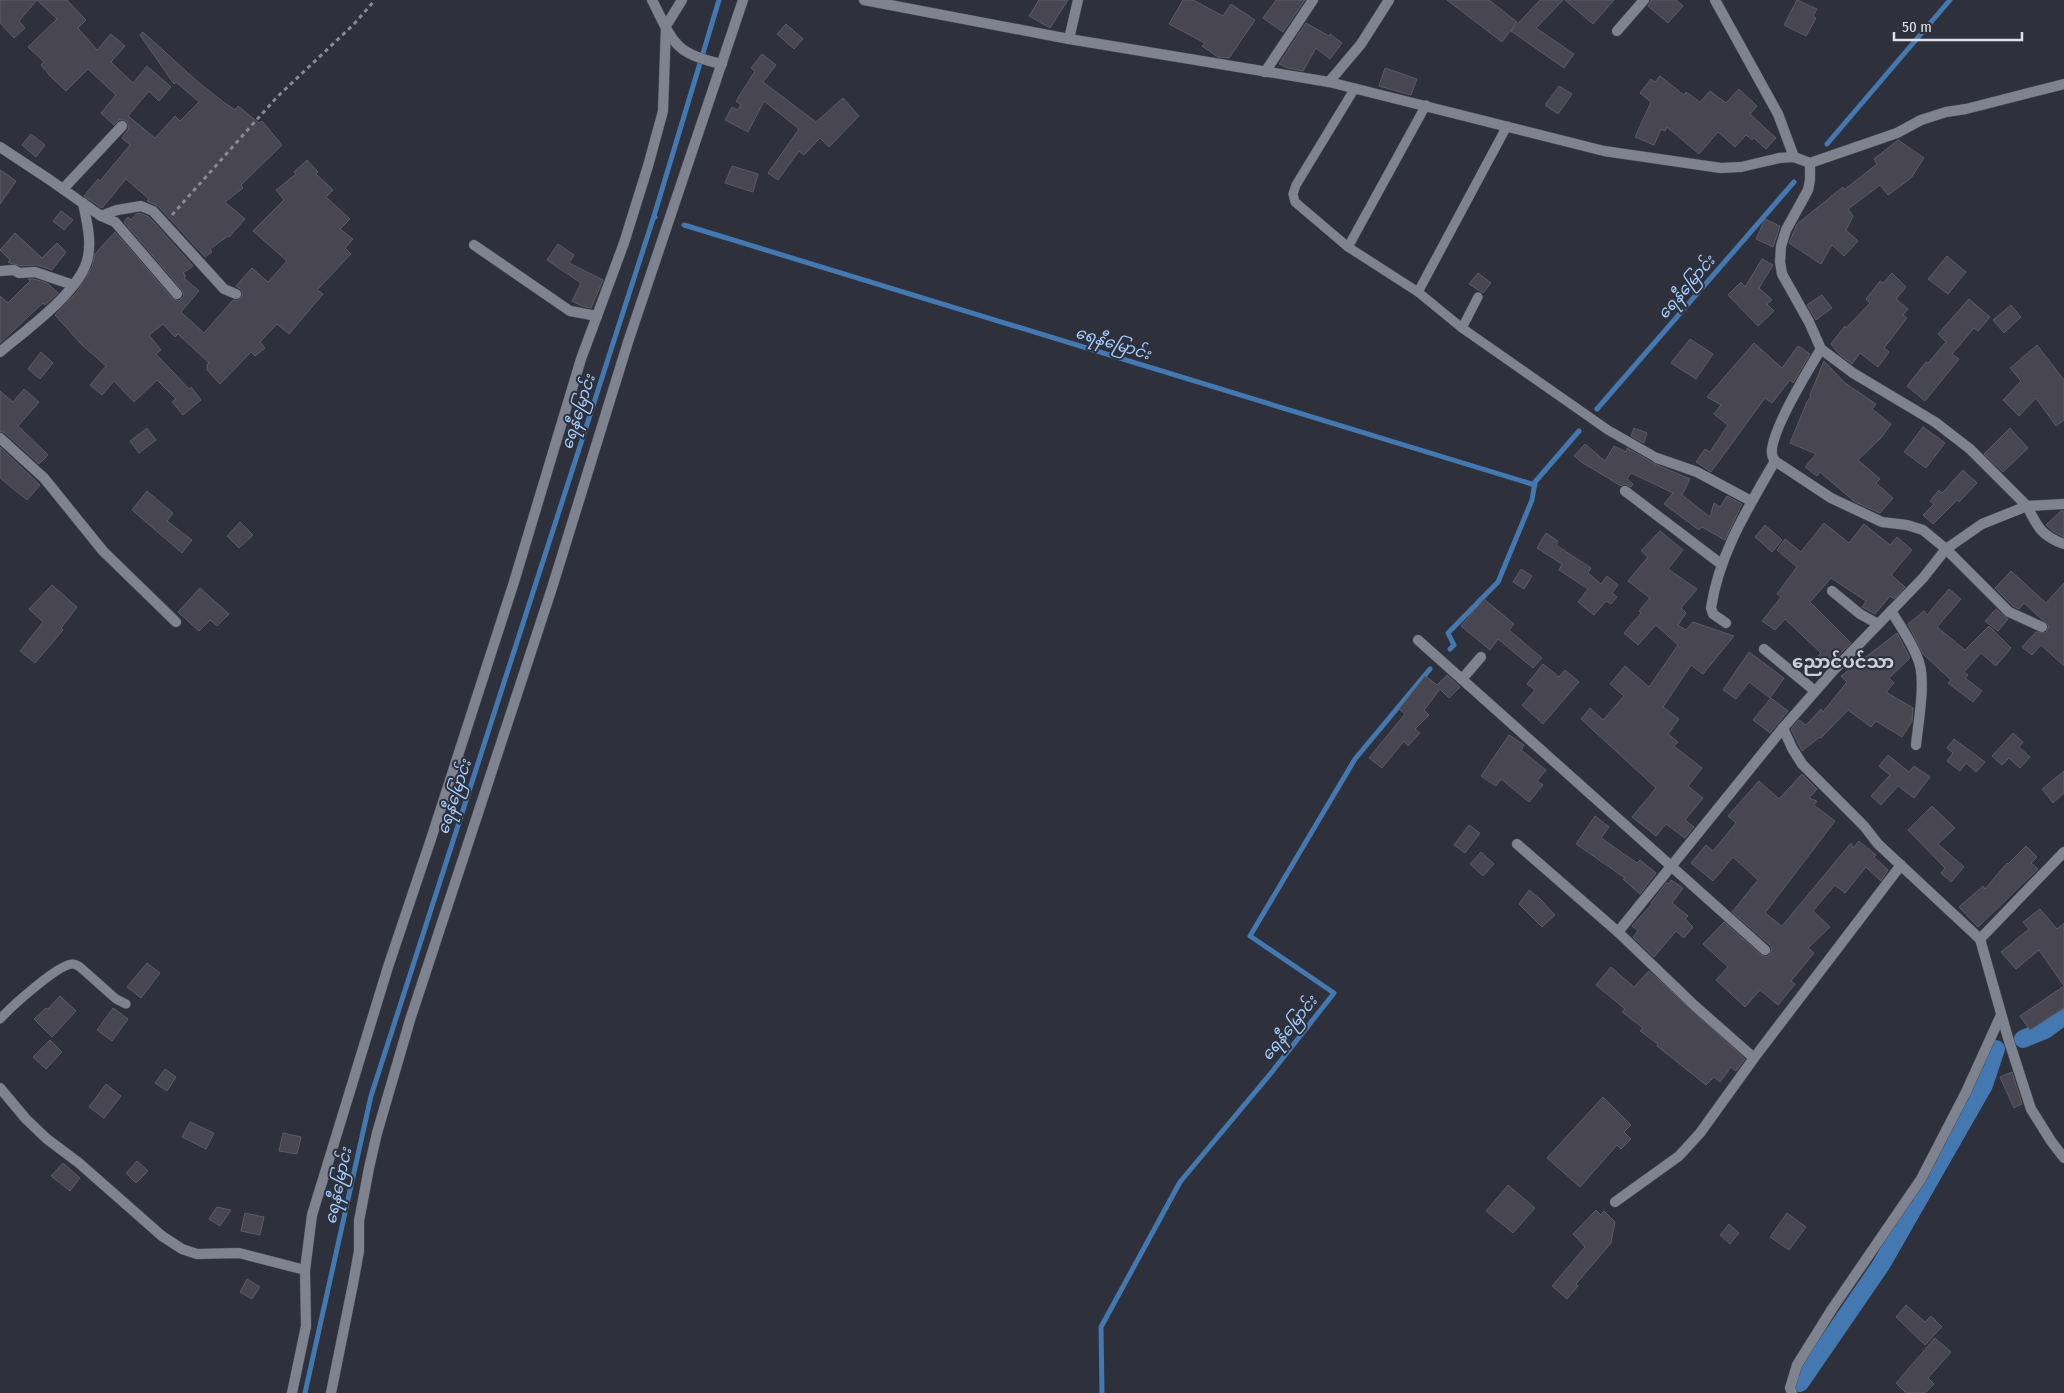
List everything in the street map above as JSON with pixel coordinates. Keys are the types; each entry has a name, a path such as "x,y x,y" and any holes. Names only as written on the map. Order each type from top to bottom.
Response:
{"street":[{"path":"652,0 674,42 684,52 722,64"},
{"path":"292,1393 306,1326 305,1270 312,1215 385,976 514,582 581,359 624,243 664,111 666,26 682,0"},
{"path":"331,1393 359,1251 359,1221 377,1133 393,1075 552,588 628,342 743,0"},
{"path":"864,0 1070,39 1329,82 1604,151 1721,168 1741,167 1779,158 1794,157 1810,163 1897,133 1921,120 1946,112 1966,109 2064,84"},
{"path":"1070,39 1078,0"},
{"path":"1265,72 1313,0"},
{"path":"1329,82 1361,44 1389,0"},
{"path":"1617,31 1644,0"},
{"path":"1715,0 1778,114 1794,157"},
{"path":"63,189 122,126"},
{"path":"0,147 101,216 115,222 177,294"},
{"path":"1810,163 1808,190 1786,230 1781,246 1780,262 1782,274 1821,349 1853,373 1935,422 1970,449 2027,506 2040,530 2052,540 2064,544"},
{"path":"0,352 66,295 86,264 89,235 83,203"},
{"path":"101,216 117,210 141,206 153,210 224,289 236,294"},
{"path":"474,245 570,311 597,316"},
{"path":"0,271 35,272 73,285"},
{"path":"1821,349 1800,383 1784,415 1773,446 1772,454 1775,462 1831,498 1882,522 1907,525 1923,530 1946,549 2008,612 2042,628"},
{"path":"0,438 44,478 103,551 176,622"},
{"path":"1657,458 1697,472 1751,501"},
{"path":"1726,623 1713,614 1711,608 1721,564 1751,501 1775,462"},
{"path":"1625,491 1721,564"},
{"path":"1618,932 1783,728 1815,691 1922,578 1946,549 1982,524 2027,506 2064,504"},
{"path":"1832,591 1860,614 1878,624"},
{"path":"1891,611 1913,648 1920,665 1921,696 1916,745"},
{"path":"1418,640 1765,950"},
{"path":"1764,649 1815,691"},
{"path":"1462,679 1481,657"},
{"path":"1783,728 1802,764 1864,826 1878,844 1980,939 2001,1015 2032,1109 2051,1141 2064,1158"},
{"path":"1517,844 1618,932 1695,1006 1754,1058"},
{"path":"1980,939 2064,852"},
{"path":"1615,1202 1679,1156 1700,1133 1754,1058 1901,865"},
{"path":"1792,1393 1790,1388 1797,1365 1832,1309 1921,1178 1966,1092 2001,1015"},
{"path":"0,1088 26,1119 48,1139 79,1163 168,1240 182,1249 197,1254 239,1253 305,1270"}],"lane":[{"path":"1355,88 1296,185 1293,194 1295,202 1348,247 1418,292 1462,328 1608,430 1657,458"},
{"path":"1348,247 1426,105"},
{"path":"1418,292 1507,126"},
{"path":"1462,328 1478,297"},
{"path":"0,1019 13,1005 56,972 73,964 80,967 116,998 126,1004"}],"path":[{"path":"165,223 277,98 354,24 374,0"}],"building":[{"path":"0,0 37,0 19,21 25,28 14,38 0,23"},
{"path":"37,0 67,0 86,20 78,28 97,50 111,34 125,46 111,62 133,83 147,66 171,87 159,101 149,91 128,116 155,138 175,116 180,121 199,102 176,82 174,84 140,35 143,32 222,101 235,110 238,106 259,123 262,121 282,145 241,185 243,188 225,202 245,219 229,237 210,249 212,252 205,257 158,206 147,201 149,199 126,179 102,208 84,196 98,179 100,181 130,145 122,138 129,128 127,121 120,119 114,125 101,113 116,95 88,69 66,91 41,65 44,62 28,47 57,19"},
{"path":"1039,0 1068,0 1050,28 1029,16"},
{"path":"1183,0 1193,0 1223,16 1231,4 1255,20 1229,58 1218,57 1202,46 1205,43 1169,24"},
{"path":"1276,0 1305,0 1283,32 1263,18"},
{"path":"1447,0 1489,0 1517,22 1502,42"},
{"path":"1540,0 1563,0 1536,28 1574,54 1564,68 1511,31"},
{"path":"1565,0 1614,0 1593,24"},
{"path":"1651,0 1676,0 1683,6 1668,23 1648,6"},
{"path":"1797,0 1817,9 1813,16 1816,18 1806,36 1784,25"},
{"path":"1306,23 1329,36 1330,34 1342,43 1330,59 1316,48 1303,71 1279,64"},
{"path":"786,24 803,39 794,49 777,34"},
{"path":"762,54 776,65 763,82 816,122 843,98 859,116 829,147 820,138 804,155 799,151 778,180 768,173 799,129 764,101 748,132 725,120 732,107 737,110 741,105 736,101 755,71 751,68"},
{"path":"1385,68 1417,79 1411,95 1379,86"},
{"path":"1660,76 1684,95 1686,92 1700,102 1710,91 1726,103 1739,89 1757,106 1750,114 1776,138 1766,149 1754,138 1752,140 1746,135 1735,147 1718,132 1699,154 1667,127 1665,131 1661,129 1654,145 1635,137 1651,102 1640,93 1651,79 1655,82"},
{"path":"1559,86 1572,94 1558,114 1545,105"},
{"path":"31,134 45,145 36,157 22,145"},
{"path":"1898,140 1924,158 1911,178 1888,195 1880,185 1848,209 1853,216 1846,230 1858,241 1844,256 1832,245 1821,264 1789,243 1797,224 1843,187 1844,190 1877,164 1874,159"},
{"path":"307,160 318,172 316,174 333,190 326,197 350,219 340,229 353,239 345,248 351,254 317,290 323,294 289,334 277,324 260,342 265,348 255,356 251,352 220,384 207,370 209,363 178,334 175,337 163,324 149,335 161,350 156,354 189,389 191,387 201,400 183,415 172,402 176,399 157,380 134,402 114,381 102,395 90,385 106,366 82,345 55,315 77,292 92,267 95,254 115,232 172,298 179,301 184,296 182,290 124,222 128,217 131,220 136,214 140,213 149,217 193,266 183,273 186,276 184,278 199,291 181,312 204,333 233,300 237,301 242,297 242,290 236,286 252,268 268,282 287,261 253,231 284,200 276,190 296,174 294,172"},
{"path":"732,166 758,174 753,192 725,183"},
{"path":"0,170 16,181 0,204"},
{"path":"61,211 73,220 64,230 53,221"},
{"path":"1765,219 1780,226 1773,247 1756,239"},
{"path":"15,233 42,258 57,243 66,252 52,270 37,265 21,266 10,263 8,262 10,260 0,250"},
{"path":"558,244 574,255 569,263 603,280 591,308 572,301 581,283 547,260"},
{"path":"1947,256 1966,272 1948,294 1928,279"},
{"path":"1762,259 1773,265 1759,288 1772,300 1767,304 1774,311 1758,326 1728,295 1741,282 1745,287"},
{"path":"1478,273 1491,283 1483,293 1469,284"},
{"path":"1892,273 1906,287 1896,299 1908,309 1903,315 1907,318 1884,348 1889,352 1878,367 1860,353 1852,364 1839,354 1831,344 1845,326 1846,328 1870,303 1866,299 1880,281 1883,283"},
{"path":"28,279 47,283 58,293 45,305 43,303 0,343 0,296 8,303 30,281"},
{"path":"1822,295 1832,308 1816,320 1807,305"},
{"path":"1969,299 1990,317 1978,331 1974,328 1952,354 1959,359 1925,401 1907,386 1926,362 1928,363 1946,342 1938,334"},
{"path":"2011,305 2021,317 2004,333 1993,320"},
{"path":"1690,339 1713,354 1696,379 1671,363"},
{"path":"1754,343 1782,368 1798,346 1810,354 1793,383 1790,380 1772,403 1765,398 1711,472 1696,462 1705,449 1710,452 1728,425 1714,414 1721,405 1707,397"},
{"path":"2037,345 2064,380 2064,420 2056,426 2036,398 2019,416 2003,400 2021,381 2010,368"},
{"path":"41,352 53,363 40,379 28,369"},
{"path":"1824,361 1845,383 1876,404 1872,409 1891,424 1881,438 1858,460 1880,479 1876,483 1893,498 1880,513 1855,502 1820,472 1817,476 1805,467 1816,454 1790,443"},
{"path":"24,389 39,402 18,426 48,455 39,464 5,433 0,431 0,391 13,402"},
{"path":"1923,427 1945,443 1926,468 1904,452"},
{"path":"147,428 156,440 139,453 130,441"},
{"path":"1634,428 1647,433 1644,443 1631,436"},
{"path":"2010,428 2028,448 2003,472 1984,454"},
{"path":"1585,444 1605,461 1614,446 1626,452 1627,448 1655,464 1690,479 1682,495 1710,517 1714,503 1720,507 1727,496 1742,504 1725,540 1702,527 1699,530 1664,504 1673,493 1631,473 1627,479 1633,484 1631,487 1625,484 1621,486 1583,463 1574,456"},
{"path":"0,447 40,485 27,500 0,478"},
{"path":"1963,470 1977,483 1959,502 1957,500 1933,524 1923,515 1934,504 1930,501 1939,490 1942,493"},
{"path":"147,491 173,513 167,521 192,540 182,553 132,510"},
{"path":"2061,511 2064,511 2064,537 2046,525"},
{"path":"240,522 253,535 239,548 227,536"},
{"path":"1824,523 1849,543 1864,524 1890,545 1897,537 1912,550 1891,575 1905,587 1894,599 1890,596 1875,614 1862,607 1866,601 1831,578 1810,602 1851,643 1829,665 1818,656 1821,653 1785,619 1775,630 1762,621 1781,597 1777,594 1797,567 1777,550 1785,539 1801,552"},
{"path":"1765,525 1782,540 1772,552 1755,537"},
{"path":"1660,531 1683,550 1668,569 1697,589 1681,608 1686,613 1678,625 1686,630 1693,622 1734,636 1703,674 1691,665 1663,707 1679,719 1668,734 1678,742 1674,746 1702,768 1688,786 1703,798 1685,820 1694,827 1685,838 1666,824 1656,836 1632,817 1656,788 1581,719 1590,708 1603,720 1624,696 1610,684 1625,666 1649,687 1678,645 1656,625 1638,645 1624,633 1641,613 1639,611 1650,598 1628,581 1648,557 1641,551"},
{"path":"1546,533 1558,541 1556,545 1591,568 1588,573 1601,584 1607,576 1618,585 1612,593 1617,597 1611,604 1606,601 1594,615 1578,602 1588,589 1559,570 1562,564 1537,548"},
{"path":"1521,569 1532,576 1524,589 1513,582"},
{"path":"2011,571 2046,603 2064,583 2064,666 2041,645 2032,655 2022,647 2036,632 2046,633 2049,626 2024,603 2019,609 2013,606 1995,588"},
{"path":"52,585 77,607 61,628 63,630 35,663 20,651 43,622 29,609"},
{"path":"200,588 229,614 217,626 210,620 199,631 178,612"},
{"path":"1949,589 1961,599 1937,627 1965,650 1989,626 2011,648 1996,666 1981,653 1964,672 1968,675 1965,678 1982,691 1973,702 1948,683 1951,680 1923,654 1908,624 1924,611 1927,615"},
{"path":"1484,599 1514,624 1509,630 1542,658 1533,668 1498,639 1490,650 1461,626"},
{"path":"1996,609 2008,619 1998,631 1985,621"},
{"path":"1897,633 1910,658 1889,678 1894,683 1886,692 1913,708 1912,721 1902,737 1876,721 1871,727 1848,710 1821,738 1802,751 1791,729 1799,720 1806,725 1821,709 1823,712 1847,682 1841,676"},
{"path":"1749,652 1784,678 1770,698 1749,682 1736,699 1723,690"},
{"path":"1543,664 1559,677 1565,670 1579,682 1543,724 1522,705 1535,690 1527,684"},
{"path":"1447,675 1460,687 1449,698 1440,689 1424,710 1429,715 1415,729 1420,733 1408,746 1404,741 1382,768 1369,758 1405,714 1399,709 1425,676 1437,685"},
{"path":"1771,698 1788,711 1770,733 1753,720"},
{"path":"2013,733 2023,742 2019,747 2030,757 2020,768 2009,758 2002,765 1992,756"},
{"path":"1509,735 1524,745 1521,750 1546,770 1537,781 1543,785 1529,802 1501,779 1496,786 1481,776"},
{"path":"1954,739 1985,762 1976,772 1966,763 1960,771 1947,761 1953,753 1947,748"},
{"path":"1888,755 1909,772 1914,766 1930,777 1914,798 1898,786 1881,805 1871,796 1890,775 1879,766"},
{"path":"2064,771 2064,793 2053,803 2042,789"},
{"path":"1802,774 1817,789 1809,798 1817,801 1814,805 1835,821 1765,913 1782,926 1851,843 1853,848 1859,841 1876,855 1874,857 1888,870 1881,881 1866,867 1845,893 1835,885 1813,911 1830,927 1808,948 1814,953 1791,981 1795,984 1778,1005 1760,990 1745,1007 1716,980 1728,967 1703,944 1724,922 1761,955 1767,957 1770,954 1772,948 1770,945 1732,912 1758,880 1733,857 1713,881 1691,863 1706,845 1713,851 1736,823 1728,816 1759,781 1779,799"},
{"path":"1932,806 1955,828 1938,844 1964,867 1951,882 1941,873 1945,868 1908,830"},
{"path":"1595,816 1609,827 1601,838 1637,863 1640,860 1656,873 1640,894 1623,879 1625,878 1576,844"},
{"path":"1469,825 1480,833 1465,853 1454,845"},
{"path":"2026,846 2037,857 2031,863 2038,869 1978,927 1959,907 1983,886 1985,889 2007,863"},
{"path":"1481,852 1494,864 1483,876 1470,864"},
{"path":"1671,880 1683,888 1672,903 1688,916 1685,919 1693,927 1684,938 1676,931 1654,957 1633,937 1638,931 1632,926 1652,904 1667,882 1669,884"},
{"path":"1529,890 1555,915 1542,927 1519,904"},
{"path":"2040,909 2057,929 2064,923 2064,986 2039,950 2016,969 2001,952 2029,929 2023,922"},
{"path":"147,963 160,973 141,998 127,987"},
{"path":"1611,967 1634,987 1649,971 1745,1059 1736,1071 1731,1067 1720,1082 1714,1077 1706,1085 1657,1046 1658,1044 1640,1031 1643,1028 1622,1012 1625,1009 1596,985"},
{"path":"2064,986 2064,1008 2030,1030 2020,1016"},
{"path":"60,996 76,1011 52,1037 34,1019 46,1008 48,1009"},
{"path":"113,1008 128,1019 112,1041 97,1030"},
{"path":"50,1040 62,1052 46,1069 33,1057"},
{"path":"165,1069 176,1077 167,1091 155,1083"},
{"path":"2012,1072 2022,1104 2014,1108 2000,1077"},
{"path":"106,1084 121,1096 104,1118 89,1107"},
{"path":"1603,1097 1631,1125 1624,1132 1631,1139 1621,1149 1617,1145 1580,1187 1547,1158"},
{"path":"190,1122 214,1133 206,1149 182,1137"},
{"path":"283,1133 301,1137 297,1154 279,1151"},
{"path":"137,1161 148,1171 136,1183 126,1173"},
{"path":"63,1163 80,1178 70,1191 51,1176"},
{"path":"1508,1185 1535,1208 1513,1233 1486,1211"},
{"path":"217,1207 231,1210 220,1226 209,1219"},
{"path":"1596,1210 1601,1215 1604,1211 1615,1222 1611,1243 1576,1284 1578,1286 1567,1299 1552,1286 1585,1247 1573,1234"},
{"path":"245,1213 264,1217 260,1235 241,1231"},
{"path":"1787,1213 1806,1227 1789,1250 1770,1237"},
{"path":"1729,1224 1739,1233 1730,1244 1720,1235"},
{"path":"247,1279 260,1287 252,1299 240,1292"},
{"path":"1906,1305 1925,1322 1931,1316 1942,1327 1925,1345 1896,1317"},
{"path":"1935,1338 1951,1352 1928,1378 1934,1384 1925,1393 1906,1393 1896,1383"}],"waterway":[{"name":"ရေနီမြောင်း","path":"655,217 719,0"},
{"name":"ရေနီမြောင်း","path":"1827,144 1950,0"},
{"name":"ရေနီမြောင်း","path":"1597,409 1794,182"},
{"name":"ရေနီမြောင်း","path":"305,1393 371,1096 654,216"},
{"name":"ရေနီမြောင်း","path":"684,225 1535,485"},
{"name":"ရေနီမြောင်း","path":"1450,649 1454,645 1448,633 1498,582 1532,500 1535,482 1579,431"},
{"name":"ရေနီမြောင်း","path":"1102,1393 1101,1327 1180,1182 1271,1073 1334,993 1250,936 1355,759 1430,669"},
{"path":"2023,1039 2045,1030 2064,1016"},
{"path":"1800,1383 1881,1265 1984,1085 1996,1049"}],"district":[{"name":"ညောင်ပင်သာ","path":"1843,662"}]}
